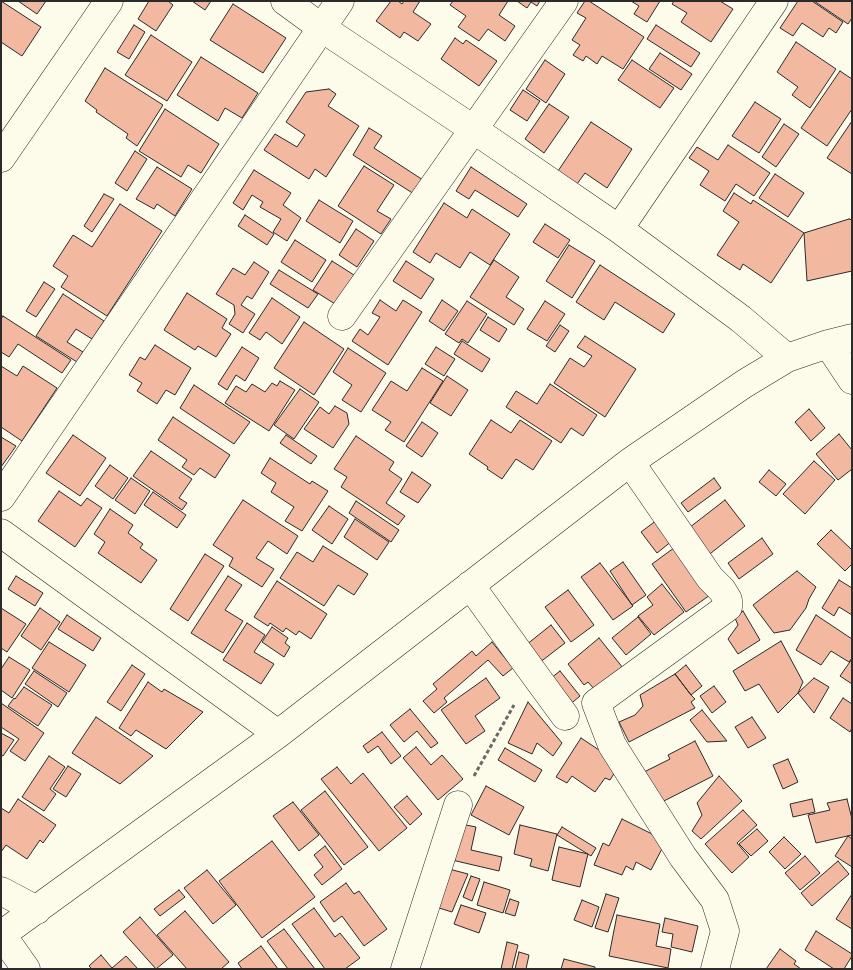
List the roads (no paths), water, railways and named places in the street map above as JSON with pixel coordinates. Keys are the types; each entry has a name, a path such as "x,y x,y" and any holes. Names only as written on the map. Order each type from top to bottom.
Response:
{"street":[{"path":"1,158 109,1"},
{"path":"285,1 619,229 742,319 787,358"},
{"path":"1,498 340,1"},
{"path":"342,316 564,1"},
{"path":"619,229 774,1"},
{"path":"26,969 2,935 278,734 630,462 744,384 787,358 840,341 852,380"},
{"path":"630,462 710,578 722,590 728,600 728,607 596,703 612,745 683,857 714,900 725,931 715,969"},
{"path":"1,533 278,734"},
{"path":"470,585 565,716"},
{"path":"405,969 458,805"},
{"path":"1,891 37,910"}]}
